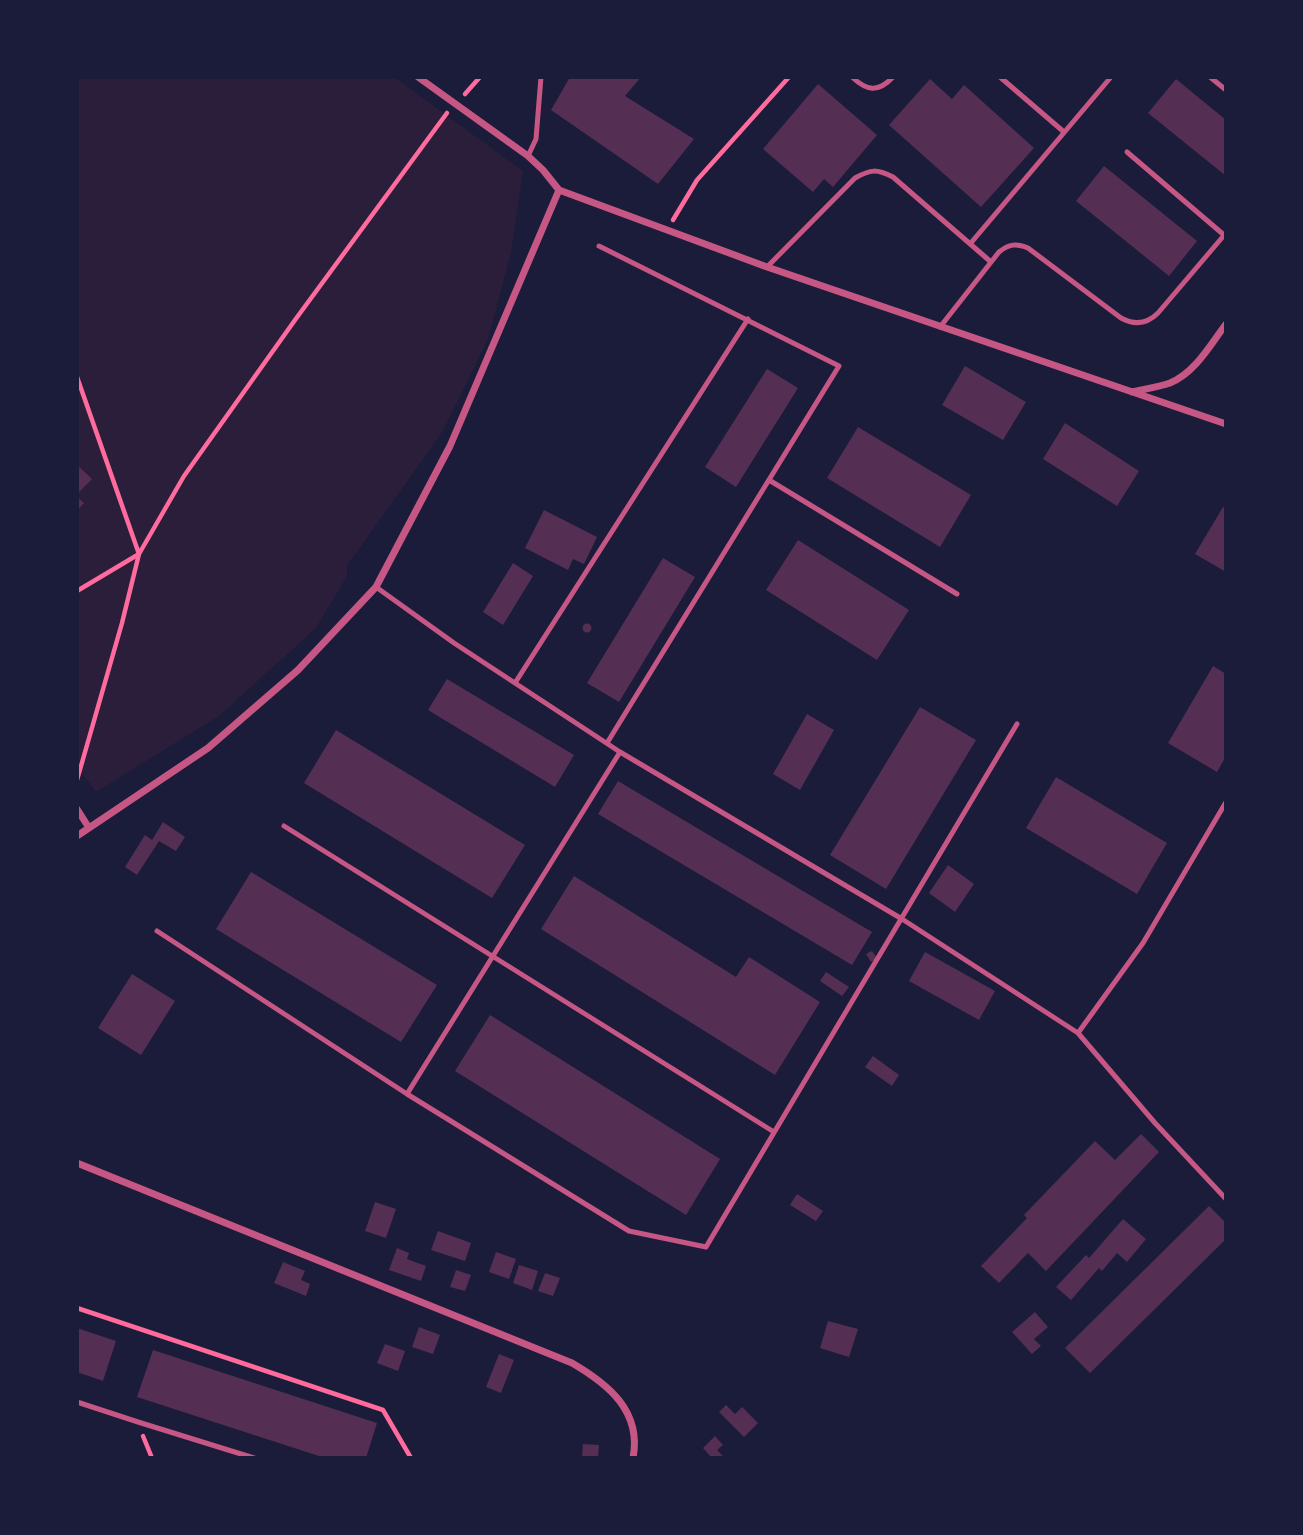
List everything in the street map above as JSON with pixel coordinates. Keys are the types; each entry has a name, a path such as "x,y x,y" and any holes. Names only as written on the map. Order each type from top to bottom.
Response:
{"street":[{"path":"418,77 528,156 559,190 766,267 1226,424"},
{"path":"77,836 208,748 298,670 376,587 450,446 559,190"},
{"path":"1132,393 1171,383 1183,376 1226,324"},
{"path":"77,809 89,828"},
{"path":"77,1163 572,1363 596,1377 614,1394 626,1411 633,1430 634,1458"}],"lane":[{"path":"528,156 536,139 541,77"},
{"path":"852,77 869,88 879,88 893,77"},
{"path":"1000,77 1064,132"},
{"path":"970,244 1111,77"},
{"path":"1210,77 1226,90"},
{"path":"940,327 999,252 1018,244 1028,248 1121,318 1140,323 1153,318 1225,234 1127,152"},
{"path":"766,267 855,178 867,171 880,171 893,177 991,261"},
{"path":"599,246 839,366 607,743"},
{"path":"515,683 747,319"},
{"path":"769,480 957,594"},
{"path":"376,587 454,643 607,743 902,919 1078,1033 1155,1123 1226,1199"},
{"path":"157,931 407,1094 629,1231 706,1247 1017,724"},
{"path":"407,1094 620,751"},
{"path":"1078,1033 1143,943 1226,802"},
{"path":"284,826 774,1132"},
{"path":"77,1402 254,1458"}],"path":[{"path":"77,780 139,554 184,476 390,188 448,111 480,77"},
{"path":"668,230 697,180 789,77"},
{"path":"77,377 139,554"},
{"path":"77,591 139,554"},
{"path":"77,1308 383,1410 411,1458"}],"shaded area":[{"path":"77,77 394,77 523,171 511,253 488,339 443,431 347,566 347,576 316,628 219,716 96,792 77,767"}],"building":[{"path":"570,77 641,77 625,96 694,139 658,184 551,110"},
{"path":"930,79 952,99 964,85 1034,148 981,207 889,125"},
{"path":"1176,79 1226,120 1226,176 1148,113"},
{"path":"818,84 877,135 833,187 824,179 813,192 763,149"},
{"path":"1104,166 1197,241 1169,276 1076,201"},
{"path":"965,366 1026,402 1003,440 942,405"},
{"path":"767,369 798,388 736,487 705,467"},
{"path":"1065,423 1139,471 1117,506 1043,459"},
{"path":"858,427 971,495 940,547 827,478"},
{"path":"77,465 92,479 77,494"},
{"path":"77,497 84,503 77,511"},
{"path":"1223,507 1226,509 1226,572 1195,554"},
{"path":"544,510 597,537 584,564 573,559 568,570 525,548"},
{"path":"798,540 909,610 877,660 766,590"},
{"path":"663,558 695,577 619,702 587,683"},
{"path":"513,563 533,576 503,625 483,612"},
{"path":"587,624 591,628 587,632 583,628"},
{"path":"1213,666 1226,674 1226,756 1217,772 1168,743"},
{"path":"447,679 574,755 555,787 428,710"},
{"path":"920,707 976,740 886,889 830,855"},
{"path":"807,714 834,730 800,790 773,774"},
{"path":"336,730 525,845 492,898 304,783"},
{"path":"1056,777 1167,843 1137,894 1026,828"},
{"path":"618,781 872,932 852,965 598,814"},
{"path":"163,822 185,837 176,851 159,841 137,875 125,867 145,835 152,840"},
{"path":"948,865 974,884 955,912 929,893"},
{"path":"251,872 437,985 401,1042 216,929"},
{"path":"574,876 736,977 749,957 820,1002 775,1075 541,929"},
{"path":"872,951 877,958 871,962 866,954"},
{"path":"925,952 995,991 979,1020 909,981"},
{"path":"826,972 849,987 842,996 820,981"},
{"path":"132,974 175,1001 141,1055 98,1028"},
{"path":"490,1015 720,1159 686,1215 455,1071"},
{"path":"873,1056 899,1075 892,1086 865,1067"},
{"path":"1141,1134 1159,1152 1046,1271 1028,1253 999,1283 981,1266 1027,1218 1024,1215 1095,1141 1115,1160"},
{"path":"797,1194 823,1211 816,1221 790,1205"},
{"path":"375,1202 396,1209 386,1238 365,1231"},
{"path":"1209,1206 1226,1223 1226,1239 1090,1373 1065,1348"},
{"path":"1123,1219 1146,1239 1127,1262 1117,1253 1102,1271 1099,1268 1071,1300 1056,1287 1086,1255 1089,1258"},
{"path":"438,1231 471,1243 465,1261 431,1250"},
{"path":"397,1248 409,1253 407,1259 426,1266 421,1281 389,1270"},
{"path":"496,1252 516,1259 509,1279 489,1272"},
{"path":"283,1262 305,1271 301,1280 310,1284 306,1296 274,1283"},
{"path":"519,1265 538,1271 532,1290 513,1283"},
{"path":"456,1270 471,1275 465,1291 450,1287"},
{"path":"545,1273 560,1278 553,1296 538,1291"},
{"path":"1035,1312 1048,1327 1034,1339 1041,1346 1032,1354 1012,1332"},
{"path":"828,1321 858,1329 849,1357 820,1348"},
{"path":"419,1327 440,1335 433,1354 412,1347"},
{"path":"77,1328 116,1341 103,1381 77,1372"},
{"path":"385,1344 405,1351 398,1371 377,1363"},
{"path":"153,1350 377,1423 366,1458 325,1458 137,1397"},
{"path":"499,1354 514,1360 501,1393 486,1387"},
{"path":"726,1405 735,1414 742,1407 758,1423 744,1437 719,1412"},
{"path":"715,1436 723,1445 717,1450 723,1456 721,1458 712,1458 703,1448"},
{"path":"583,1444 599,1445 598,1458 582,1458"}]}
